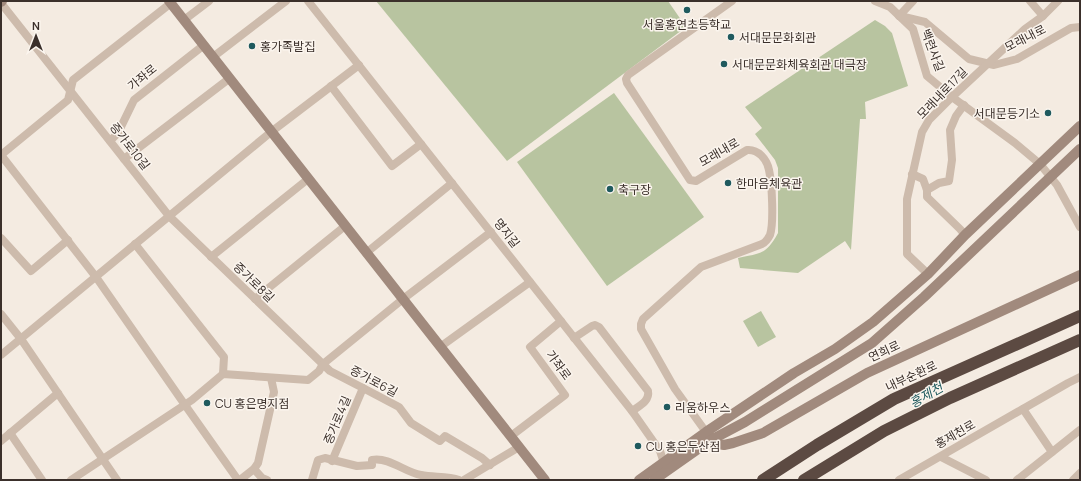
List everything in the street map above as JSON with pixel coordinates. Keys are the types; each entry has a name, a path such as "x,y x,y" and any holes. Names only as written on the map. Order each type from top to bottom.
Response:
{"highway":[{"name":"내부순환로","path":"763,480 817,445 894,399 1080,316"},
{"path":"804,480 890,428 950,398 1080,340"}],"main road":[{"path":"170,2 545,480"},
{"path":"654,480 709,436 794,373 835,349 873,322 928,274 965,236 1080,126"},
{"path":"639,480 709,436 755,415 872,343 924,297 1080,149"},
{"name":"연희로","path":"709,436 718,444 724,445 763,433 867,373 1080,275"},
{"path":"755,415 751,421 752,427 755,431 763,433"}],"street":[{"path":"184,20 208,1"},
{"path":"213,57 286,1"},
{"name":"명지길","path":"308,1 632,411 660,451 664,463"},
{"name":"모래내로","path":"709,436 675,389 641,329 641,322 701,267 762,244 768,239 772,210 768,164 759,153 752,150 747,150 696,181 690,180 627,83 626,79 628,75 732,1"},
{"name":"백련사길","path":"875,1 890,7 913,29 927,76 952,97 1016,143 1040,164"},
{"path":"899,16 913,1"},
{"path":"1030,1 1043,16"},
{"name":"모래내로17길","path":"928,274 907,254 907,198 922,132 929,120 952,97 1025,29 1043,16 1058,1"},
{"name":"증가로10길","path":"2,2 169,216"},
{"path":"170,2 73,80 68,100 1,155 96,276 184,405 239,480 254,469 258,463 274,392 271,378"},
{"name":"모래내로","path":"899,16 925,22 970,59 994,65 1017,59 1071,28 1080,27"},
{"name":"가좌로","path":"110,141 118,133 134,100 204,45"},
{"path":"1,355 271,132 359,65"},
{"path":"124,158 230,78"},
{"path":"331,86 392,166 421,144"},
{"path":"928,190 939,183 949,181 952,160 950,130 956,116 964,105"},
{"path":"1040,164 1078,215 1080,227"},
{"path":"912,174 923,179 928,190 927,197 960,229 965,236"},
{"path":"211,257 308,178"},
{"path":"366,253 452,183"},
{"name":"증가로8길","path":"169,216 323,364"},
{"path":"255,300 345,226"},
{"path":"71,480 184,405 223,374 308,380 319,371 323,364 403,299 491,232"},
{"path":"1,238 31,271 68,240"},
{"path":"135,244 224,357 223,374"},
{"path":"440,347 530,282"},
{"path":"1,314 21,339 117,480"},
{"name":"가좌로","path":"511,436 565,395 530,347 561,321"},
{"path":"574,338 592,326 595,325 599,327 648,391 648,399 632,411"},
{"name":"증가로6길","path":"323,364 330,371 399,407 411,423 440,441 445,436 482,458 490,465"},
{"name":"홍제천로","path":"899,480 1079,378"},
{"name":"증가로4길","path":"332,461 363,388"},
{"path":"1,441 58,394"},
{"path":"1023,409 1052,452"},
{"path":"1017,480 1080,430"},
{"path":"10,433 42,480"},
{"path":"464,480 519,447"},
{"path":"940,457 986,480"},
{"name":"증가로4길","path":"312,480 318,460 325,458 332,461 357,466 372,465 372,460 385,461 420,475 453,478 459,480"},
{"path":"254,469 262,478 267,480"},
{"path":"1073,480 1080,473"}],"green space":[{"path":"376,1 668,1 686,27 507,161"},
{"path":"875,20 885,26 892,33 908,86 865,102 866,119 860,119 851,250 845,241 798,273 740,268 738,258 762,252 770,245 778,233 778,168 775,160 755,134 762,128 745,107"},
{"name":"축구장","path":"614,93 704,217 607,286 517,162"},
{"path":"761,311 776,337 758,347 743,321"}],"pier":[{"path":"1080,309 1080,353 1004,385 895,438 825,480 752,480 837,427 900,392 974,355"}],"place":[{"name":"서울홍연초등학교","path":"687,10"},
{"name":"서대문문화회관","path":"731,37"},
{"name":"홍가족발집","path":"252,46"},
{"name":"서대문문화체육회관 대극장","path":"724,64"},
{"name":"서대문등기소","path":"1048,113"},
{"name":"한마음체육관","path":"728,183"},
{"name":"축구장","path":"610,189"},
{"name":"CU 홍은명지점","path":"207,403"},
{"name":"리움하우스","path":"667,407"},
{"name":"CU 홍은두산점","path":"638,446"}],"water label":[{"name":"홍제천","path":"926,395"}]}
